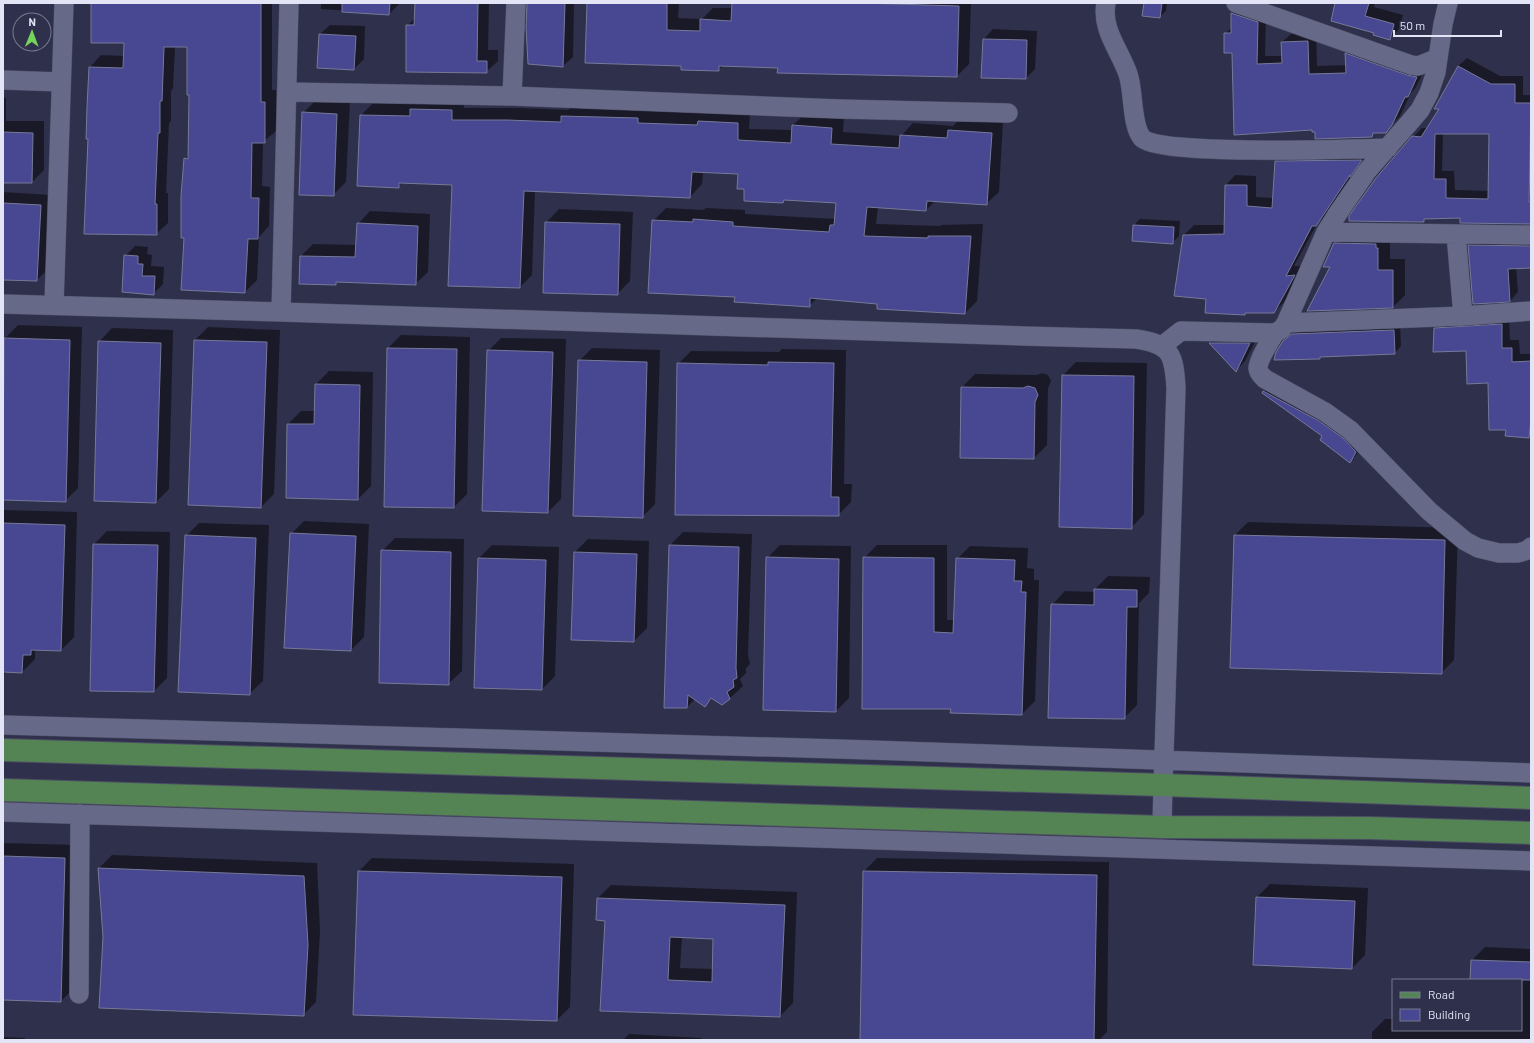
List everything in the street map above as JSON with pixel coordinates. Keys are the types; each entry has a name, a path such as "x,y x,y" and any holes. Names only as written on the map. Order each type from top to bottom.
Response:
{"main road":[{"path":"3,750 1163,785 1531,798"},
{"path":"3,790 1162,827 1369,828 1531,833"}],"street":[{"path":"54,305 64,3"},
{"path":"281,312 288,92 289,3"},
{"path":"512,96 516,3"},
{"path":"1106,3 1104,11 1105,24 1130,80 1137,128 1142,138 1150,143 1234,150 1388,148"},
{"path":"1236,3 1411,65 1418,66 1438,58"},
{"path":"1448,3 1434,83 1429,94 1420,110 1367,171 1326,232 1280,328 1259,364 1258,370 1265,379 1325,412 1350,430 1429,511 1465,541 1478,548 1498,553 1518,553 1528,550 1531,547"},
{"path":"3,80 61,82"},
{"path":"288,92 512,96 840,109 1008,113"},
{"path":"1326,232 1531,235"},
{"path":"1456,234 1463,316"},
{"path":"3,304 1136,339 1150,341 1162,346 1168,352 1175,368 1176,388 1162,827"},
{"path":"1162,346 1181,331 1280,328 1531,311"},
{"path":"3,725 871,750 1531,773"},
{"path":"3,812 1531,861"},
{"path":"79,994 80,814"}],"building":[{"path":"91,3 261,3 261,102 265,102 265,143 252,143 251,198 259,198 258,239 248,239 245,293 181,290 184,238 181,238 181,196 184,158 188,159 189,95 187,95 187,47 164,47 155,204 157,204 157,235 84,234 89,67 123,68 124,43 91,43"},
{"path":"342,3 390,3 389,15 342,12"},
{"path":"415,3 478,3 477,61 487,61 487,73 406,72 406,25 414,25"},
{"path":"527,3 565,3 563,67 528,64 526,27"},
{"path":"587,3 667,3 667,30 700,31 700,19 731,21 732,3 862,3 959,6 957,77 777,73 778,68 719,66 719,71 681,70 681,66 585,63"},
{"path":"1144,3 1162,3 1160,18 1142,16"},
{"path":"1335,3 1369,3 1365,16 1394,24 1390,40 1373,35 1374,33 1331,21"},
{"path":"1231,13 1258,22 1257,64 1282,63 1281,42 1308,41 1309,74 1346,73 1345,53 1407,75 1417,77 1408,97 1405,97 1392,125 1386,133 1373,133 1372,137 1315,139 1315,132 1312,132 1312,130 1234,135 1232,53 1224,53 1224,33 1231,33"},
{"path":"319,34 356,36 354,70 317,68"},
{"path":"983,39 1027,40 1026,79 981,78"},
{"path":"1458,66 1491,84 1515,84 1515,103 1531,103 1529,202 1531,202 1531,224 1460,223 1460,218 1424,219 1424,222 1349,221 1349,216 1376,178 1412,136 1421,137 1439,109 1434,109","holes":["1435,134 1489,134 1488,199 1446,198 1446,179 1434,179"]},
{"path":"410,109 452,110 452,120 561,122 561,116 638,118 638,123 697,125 698,121 738,123 738,140 791,143 792,125 832,128 831,144 899,148 900,135 947,138 948,130 992,133 987,205 927,201 926,211 867,207 864,236 928,238 928,236 971,236 965,314 877,309 877,304 810,298 810,307 734,302 735,297 648,293 652,220 693,222 693,219 733,222 733,226 829,232 830,225 834,225 836,203 784,200 783,203 744,201 744,189 737,189 738,174 692,172 690,198 524,191 520,288 448,286 452,185 399,183 399,188 357,186 360,115 410,116"},
{"path":"302,112 337,114 334,196 299,195"},
{"path":"3,132 33,133 32,183 3,183"},
{"path":"1362,160 1350,177 1350,175 1316,226 1312,226 1286,276 1295,275 1274,313 1245,313 1245,315 1205,313 1206,299 1174,296 1183,235 1224,234 1225,185 1247,185 1247,206 1272,208 1275,161"},
{"path":"3,203 41,205 37,281 3,280"},
{"path":"545,222 620,224 618,295 543,293"},
{"path":"357,223 418,226 416,285 336,282 336,285 299,284 300,256 355,257"},
{"path":"1133,225 1174,227 1173,244 1132,241"},
{"path":"1334,243 1376,244 1376,248 1378,248 1378,270 1393,270 1393,308 1307,311 1330,267 1323,267"},
{"path":"1468,245 1531,246 1531,268 1508,269 1510,302 1473,304"},
{"path":"124,255 138,256 138,264 143,264 142,276 155,276 154,295 122,292"},
{"path":"1502,324 1502,348 1512,348 1512,362 1531,361 1531,419 1529,438 1505,436 1506,430 1489,430 1488,383 1467,384 1466,351 1433,352 1434,328"},
{"path":"1394,330 1395,354 1320,357 1320,359 1274,360 1276,352 1283,341 1292,334"},
{"path":"4,338 70,340 66,502 3,500"},
{"path":"194,340 267,342 261,508 188,505"},
{"path":"98,341 161,343 156,503 94,501"},
{"path":"1209,343 1250,343 1236,372"},
{"path":"387,348 457,349 454,508 384,507"},
{"path":"487,350 553,352 548,513 482,511"},
{"path":"578,360 647,362 643,518 573,516"},
{"path":"768,362 834,363 831,497 839,497 839,516 675,515 677,363 768,365"},
{"path":"1062,375 1134,376 1132,529 1059,527"},
{"path":"315,384 360,385 358,500 286,498 287,424 314,424"},
{"path":"1028,386 1035,388 1038,395 1035,402 1034,459 960,458 961,387 1023,388"},
{"path":"1263,391 1319,421 1343,438 1356,452 1350,463 1320,440 1322,436 1262,393"},
{"path":"3,523 65,525 61,651 31,650 31,655 23,655 22,673 3,672"},
{"path":"290,533 356,536 351,651 284,648"},
{"path":"185,535 256,538 250,695 178,692"},
{"path":"1234,535 1445,540 1442,674 1230,668"},
{"path":"93,544 158,545 154,692 90,691"},
{"path":"669,545 739,547 737,678 733,680 734,687 727,692 730,699 722,705 711,698 705,707 688,695 687,708 664,708"},
{"path":"381,550 451,552 449,685 379,683"},
{"path":"574,552 637,554 634,642 571,640"},
{"path":"766,557 839,559 836,712 763,710"},
{"path":"863,557 934,558 934,632 953,633 956,558 1015,560 1014,581 1022,581 1021,592 1026,592 1022,715 950,713 951,709 862,709"},
{"path":"478,558 546,560 542,690 474,688"},
{"path":"1094,589 1137,590 1137,607 1127,607 1125,719 1048,718 1051,604 1094,605"},
{"path":"3,856 65,858 61,1002 3,1000"},
{"path":"98,868 304,876 308,945 304,1016 99,1008 103,937"},
{"path":"358,871 562,877 557,1021 353,1015"},
{"path":"863,871 1097,875 1094,1040 860,1040"},
{"path":"1256,897 1355,901 1352,969 1253,965"},
{"path":"597,898 785,905 780,1017 600,1011 605,921 596,920","holes":["670,937 713,939 712,982 668,980"]},
{"path":"1471,960 1531,962 1531,980 1470,979"}]}
